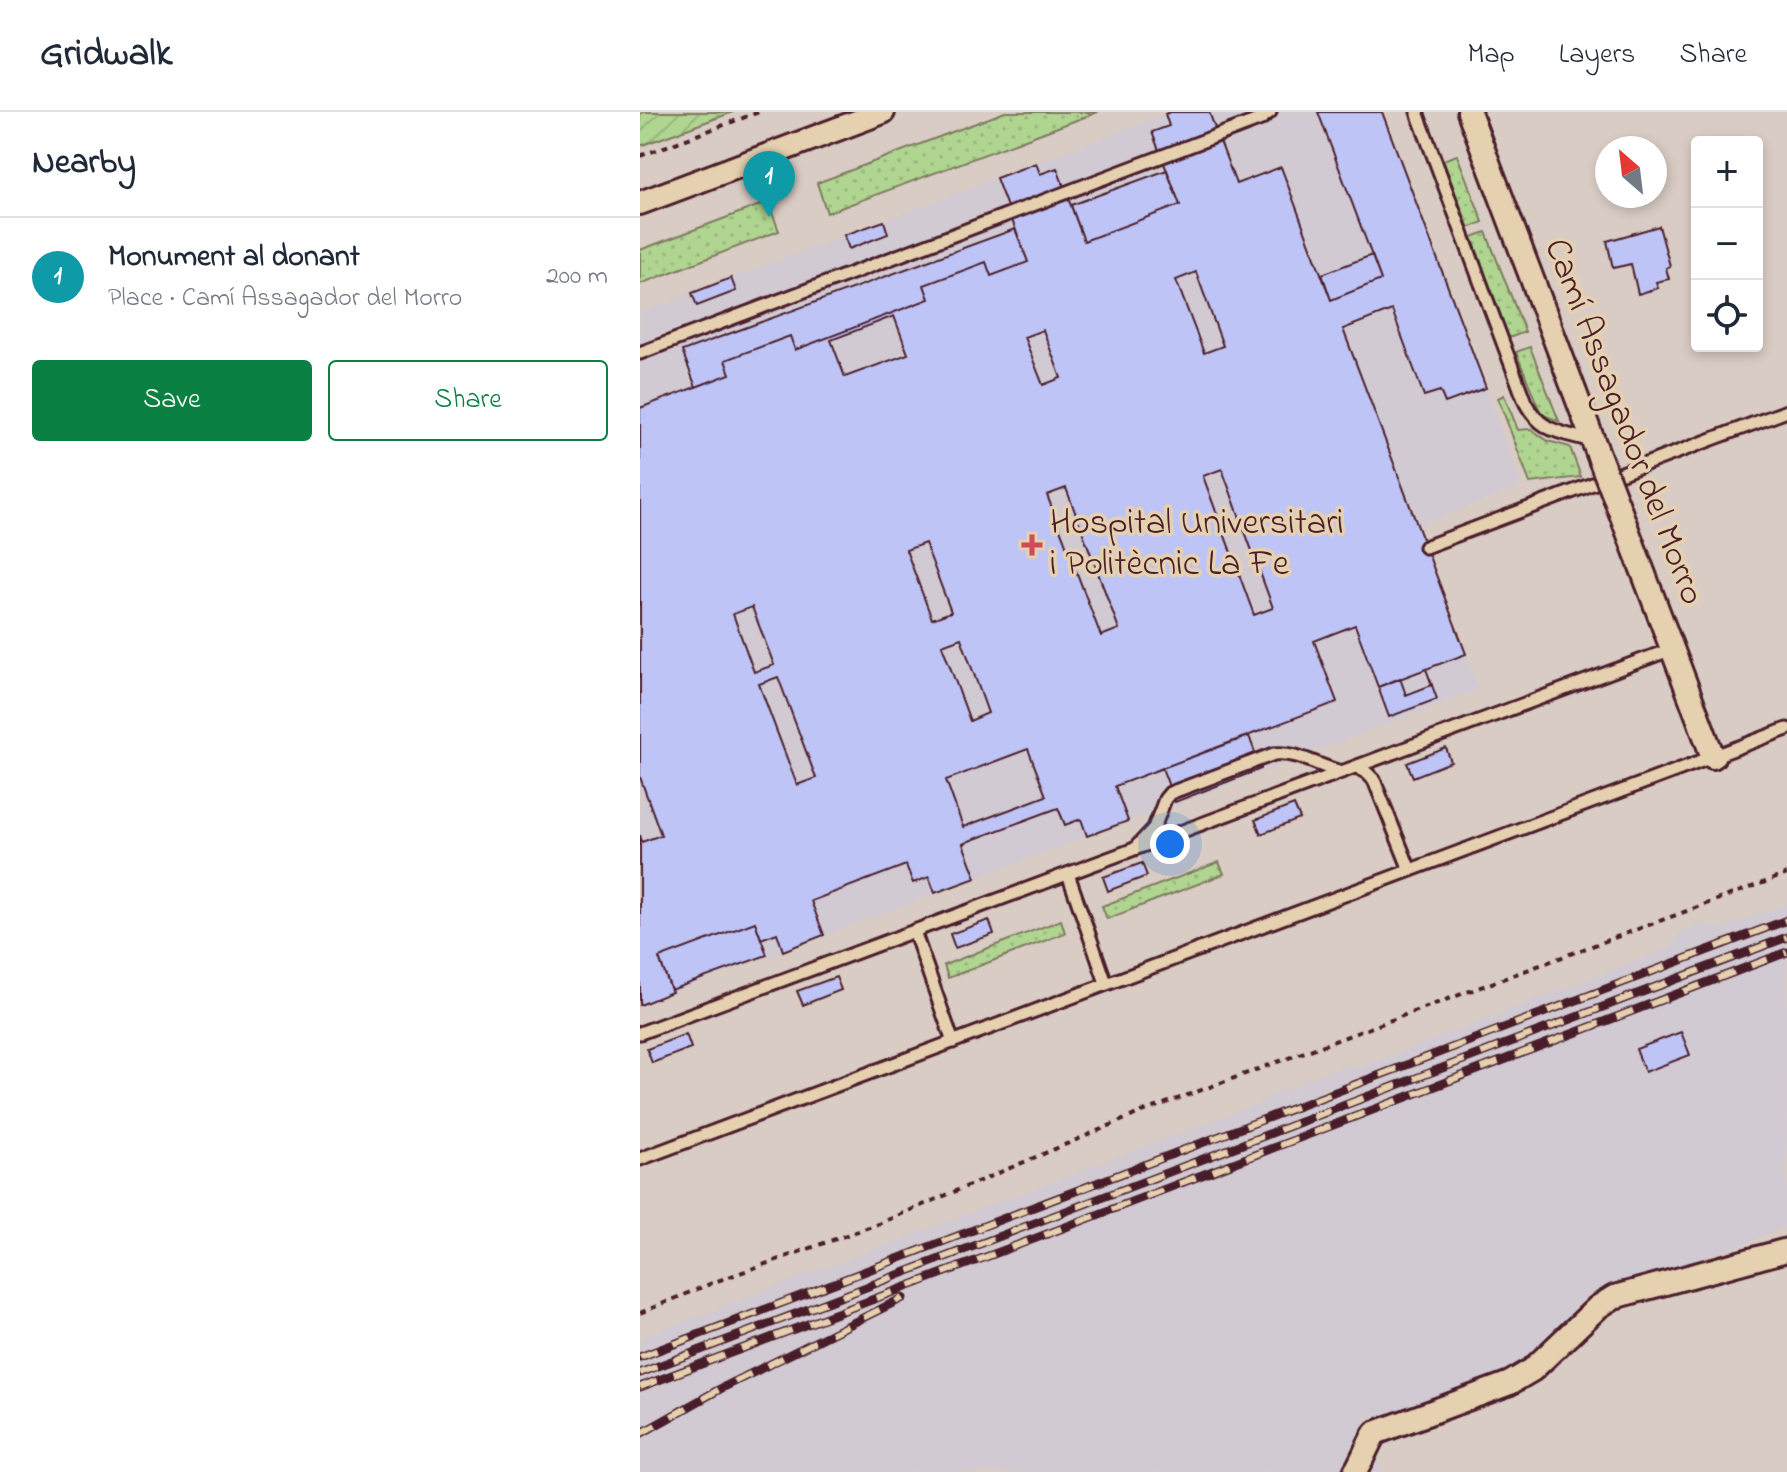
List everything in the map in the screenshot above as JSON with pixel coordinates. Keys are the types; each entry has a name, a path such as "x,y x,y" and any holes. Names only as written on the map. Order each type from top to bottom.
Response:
{"street":[{"path":"640,203 883,112"},
{"name":"Camí Assagador del Morro","path":"1469,112 1713,757"},
{"path":"1355,1472 1375,1433 1510,1383 1532,1370 1598,1307 1614,1297 1787,1250"}],"lane":[{"path":"640,353 1279,112"},
{"path":"1417,112 1532,416 1552,430 1597,450"},
{"path":"1425,547 1787,411"},
{"path":"640,1033 1672,649"},
{"path":"640,1159 1787,729"},
{"path":"1134,849 1154,828 1170,793 1274,754 1285,752 1298,755 1342,772"},
{"path":"1357,767 1374,780 1410,870"},
{"path":"1068,874 1106,983"},
{"path":"914,931 953,1042"}],"path":[{"path":"640,156 759,112"},
{"path":"640,1313 717,1281 878,1224 1142,1112 1787,874"}],"shaded area":[{"name":"Hospital Universitari i Politècnic La Fe","path":"1171,112 1382,112 1522,486 1418,526 1479,689 640,1005 640,313"},
{"path":"1787,904 1787,1226 1609,1289 1522,1364 1492,1380 1388,1416 1362,1417 1383,1472 640,1472 640,1338 1259,1103 1271,1094 1297,1087 1303,1081 1345,1065 1359,1068 1671,947 1680,933 1697,924 1719,929"}],"green space":[{"path":"733,112 640,146 640,114"},
{"path":"1005,112 1098,112 827,213 817,183"},
{"path":"1457,155 1483,222 1469,228 1443,160"},
{"path":"768,202 779,231 640,284 640,250"},
{"path":"1486,232 1525,332 1509,338 1472,237"},
{"path":"1530,347 1559,421 1543,415 1539,409 1516,352"},
{"path":"1504,395 1518,430 1531,429 1548,441 1570,447 1581,477 1530,483 1498,398"},
{"path":"1219,862 1224,874 1107,919 1102,906"},
{"path":"1061,920 1065,933 948,978 944,965"}],"building":[{"name":"Hospital Universitari i Politècnic La Fe","path":"1209,112 1236,184 1281,167 1331,300 1381,280 1318,112 1382,112 1486,388 1445,403 1440,391 1424,396 1392,310 1343,329 1466,654 1426,669 1432,685 1406,695 1400,678 1378,687 1355,625 1314,641 1337,702 1115,786 1128,821 1087,836 1081,819 1065,825 1058,808 969,841 963,844 976,878 935,893 929,877 913,883 906,865 811,901 824,935 783,951 777,933 761,939 755,922 659,958 672,992 640,1005 640,835 642,842 661,835 640,777 640,408 730,374 725,360 790,336 795,350 929,299 924,285 986,262 991,276 1028,262 996,178 1036,163 1040,174 1057,168 1084,241 1180,205 1152,132 1169,126 1165,114","holes":["1196,272 1223,346 1204,353 1176,280","894,316 908,354 845,377 831,340","1043,330 1061,378 1043,385 1024,337","1222,469 1273,608 1254,615 1203,476","1066,488 1119,629 1101,636 1047,495","925,543 951,612 932,619 906,550","752,607 774,665 754,672 733,614","961,638 988,713 970,721 942,645","778,677 816,778 797,785 759,684","1028,749 1046,796 963,827 946,780"]},
{"path":"1167,170 1180,205 1084,241 1071,205"},
{"path":"884,221 888,234 849,249 844,235"},
{"path":"1659,226 1670,266 1666,268 1669,279 1656,282 1658,288 1638,294 1631,264 1613,268 1607,241"},
{"path":"1015,229 1028,262 991,276 986,262 924,285 929,299 795,350 790,336 725,360 730,374 696,387 682,351"},
{"path":"1372,255 1381,280 1331,300 1322,274"},
{"path":"731,278 736,291 697,306 692,293"},
{"path":"1426,669 1437,699 1389,717 1378,687"},
{"path":"1249,736 1261,769 1175,802 1162,768"},
{"path":"1446,748 1451,762 1413,777 1407,763"},
{"path":"1294,805 1300,819 1261,834 1255,820"},
{"path":"1142,863 1147,876 1108,891 1103,877"},
{"path":"989,920 994,934 955,948 950,934"},
{"path":"755,922 767,955 671,990 659,958"},
{"path":"836,977 841,990 803,1005 797,991"},
{"path":"1681,1032 1690,1055 1645,1072 1636,1049"},
{"path":"686,1034 691,1048 652,1063 647,1049"}],"railway":[{"path":"640,1357 1787,920"},
{"path":"640,1373 1787,937"},
{"path":"640,1387 1787,952"},
{"path":"640,1434 720,1389 903,1298"}],"place":[{"name":"Monument al donant","path":"769,217"},
{"name":"Hospital Universitari i Politècnic La Fe","path":"1032,545"}]}
